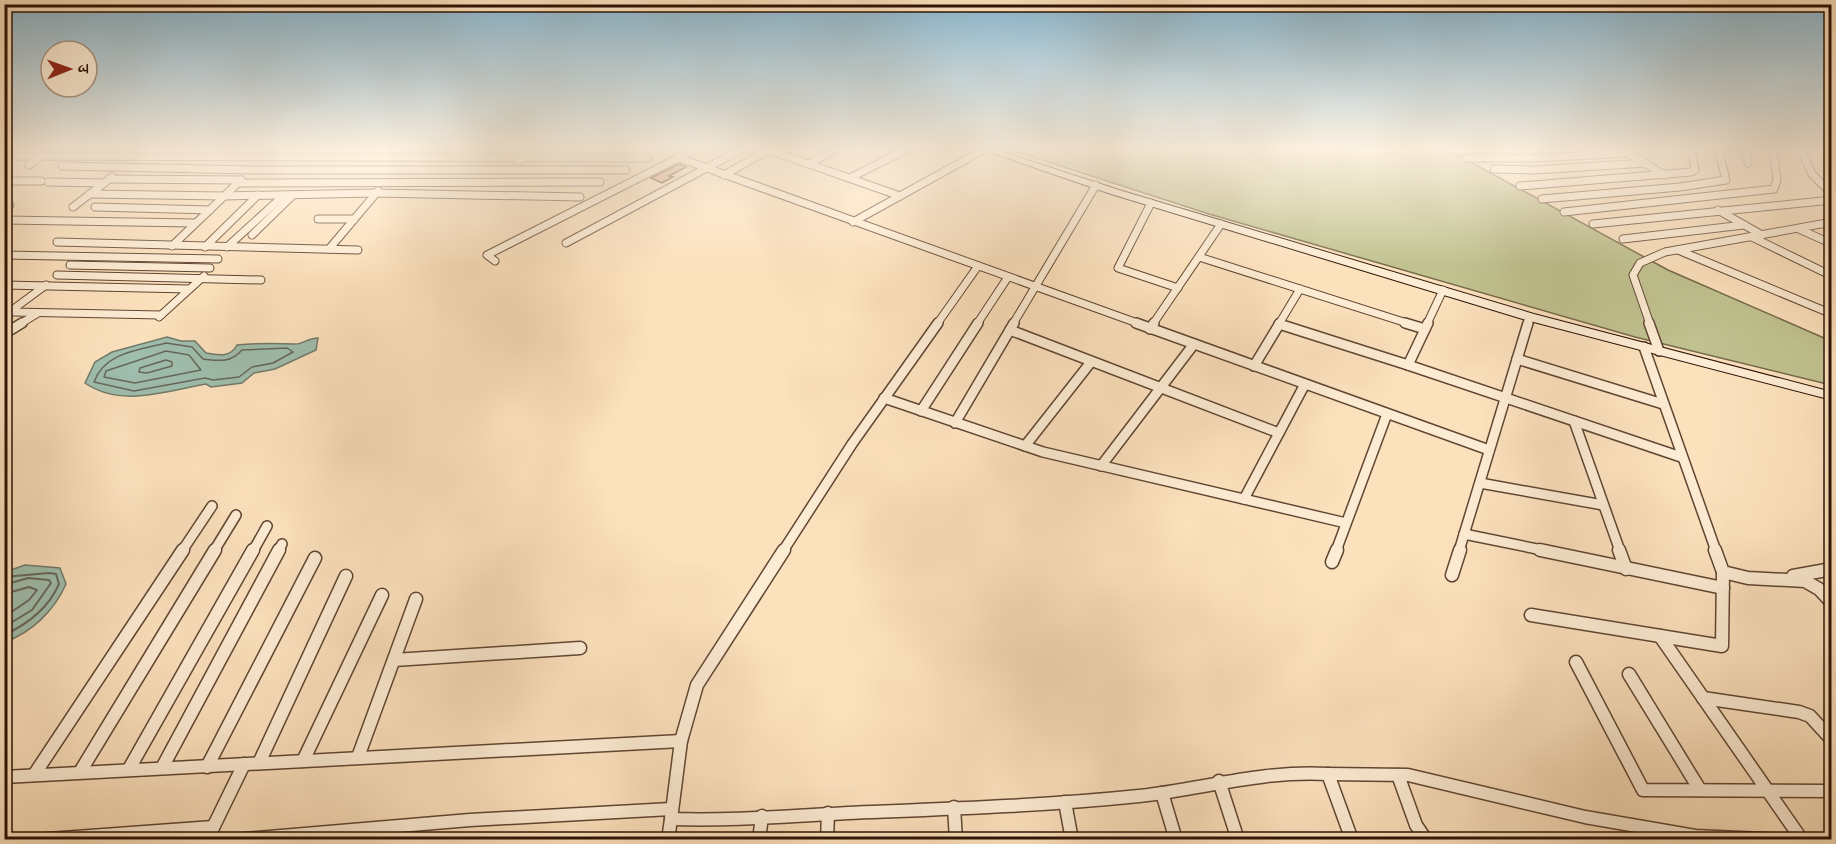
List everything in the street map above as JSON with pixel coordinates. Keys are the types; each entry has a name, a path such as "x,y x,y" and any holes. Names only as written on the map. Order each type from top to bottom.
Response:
{"street":[{"path":"73,207 99,187"},
{"path":"172,246 233,187"},
{"path":"329,249 381,187"},
{"path":"494,195 500,187"},
{"path":"495,261 487,255 621,187"},
{"path":"566,243 670,187"},
{"path":"756,187 1490,450"},
{"path":"876,187 900,196"},
{"path":"853,222 915,187"},
{"path":"955,423 1095,187"},
{"path":"1104,187 1530,317 1832,396"},
{"path":"1542,199 1665,187"},
{"path":"1682,187 1762,235"},
{"path":"1564,212 1700,199 1775,187"},
{"path":"90,194 224,196 376,193 580,197"},
{"path":"111,222 147,195"},
{"path":"205,247 258,195"},
{"path":"8,314 39,312 160,316 202,278 228,247 284,195"},
{"path":"252,235 293,195"},
{"path":"1593,224 1832,200"},
{"path":"1151,202 1118,268 1178,288"},
{"path":"95,207 210,210"},
{"path":"318,219 354,219"},
{"path":"4,220 195,223"},
{"path":"1659,351 1633,275 1640,263 1678,250 1832,222"},
{"path":"1150,328 1221,224"},
{"path":"1822,224 1832,228"},
{"path":"1623,239 1744,225"},
{"path":"1799,229 1832,244"},
{"path":"1752,237 1832,276"},
{"path":"57,242 358,250"},
{"path":"1678,250 1832,315"},
{"path":"4,255 218,259"},
{"path":"8,314 80,256"},
{"path":"1199,257 1425,329"},
{"path":"70,265 210,268"},
{"path":"668,840 681,741 697,685 884,398 978,266"},
{"path":"57,275 261,280"},
{"path":"921,411 1008,277"},
{"path":"4,285 189,289"},
{"path":"1254,366 1300,289"},
{"path":"1408,365 1443,290"},
{"path":"4,334 39,312"},
{"path":"1452,575 1530,317"},
{"path":"1279,324 1681,457"},
{"path":"1010,330 1279,433"},
{"path":"1101,466 1194,344"},
{"path":"1532,615 1722,646 1723,572 1644,347"},
{"path":"1517,358 1663,404"},
{"path":"1025,446 1091,362"},
{"path":"1245,499 1305,384"},
{"path":"884,398 1025,446 1346,523"},
{"path":"1332,562 1387,414"},
{"path":"1574,421 1626,569"},
{"path":"1480,483 1603,506"},
{"path":"34,775 212,507"},
{"path":"80,772 236,515"},
{"path":"129,769 267,525"},
{"path":"1464,534 1723,588"},
{"path":"162,768 282,544"},
{"path":"207,767 315,558"},
{"path":"1774,579 1832,569"},
{"path":"1723,572 1748,578 1805,581 1819,589 1832,603"},
{"path":"259,763 346,576"},
{"path":"303,761 382,595"},
{"path":"358,758 417,599"},
{"path":"1660,636 1802,840"},
{"path":"394,660 580,648"},
{"path":"1576,662 1643,790 1832,791"},
{"path":"1629,674 1700,790"},
{"path":"1703,698 1798,712 1810,716 1832,740"},
{"path":"4,777 681,741"},
{"path":"35,840 210,833 244,764"},
{"path":"234,840 470,820 671,814 762,816 1065,802 1162,793 1275,772 1408,775 1585,817 1695,836 1785,840"},
{"path":"1328,774 1352,840"},
{"path":"1398,775 1416,825 1426,840"},
{"path":"1219,781 1238,840"},
{"path":"1162,793 1176,840"},
{"path":"1065,802 1072,840"},
{"path":"954,807 956,840"},
{"path":"827,840 828,813"},
{"path":"759,840 762,816"}],"green space":[{"path":"1127,187 1517,187 1668,270 1831,341 1831,385 1635,337 1209,214"}],"water":[{"path":"167,337 181,341 195,341 206,353 220,355 228,354 237,345 297,344 318,338 316,350 275,369 254,373 242,383 211,387 206,384 144,396 129,396 99,391 85,383 95,362 112,352"},
{"path":"25,565 60,568 66,584 49,612 24,633 5,642 5,572"}]}
